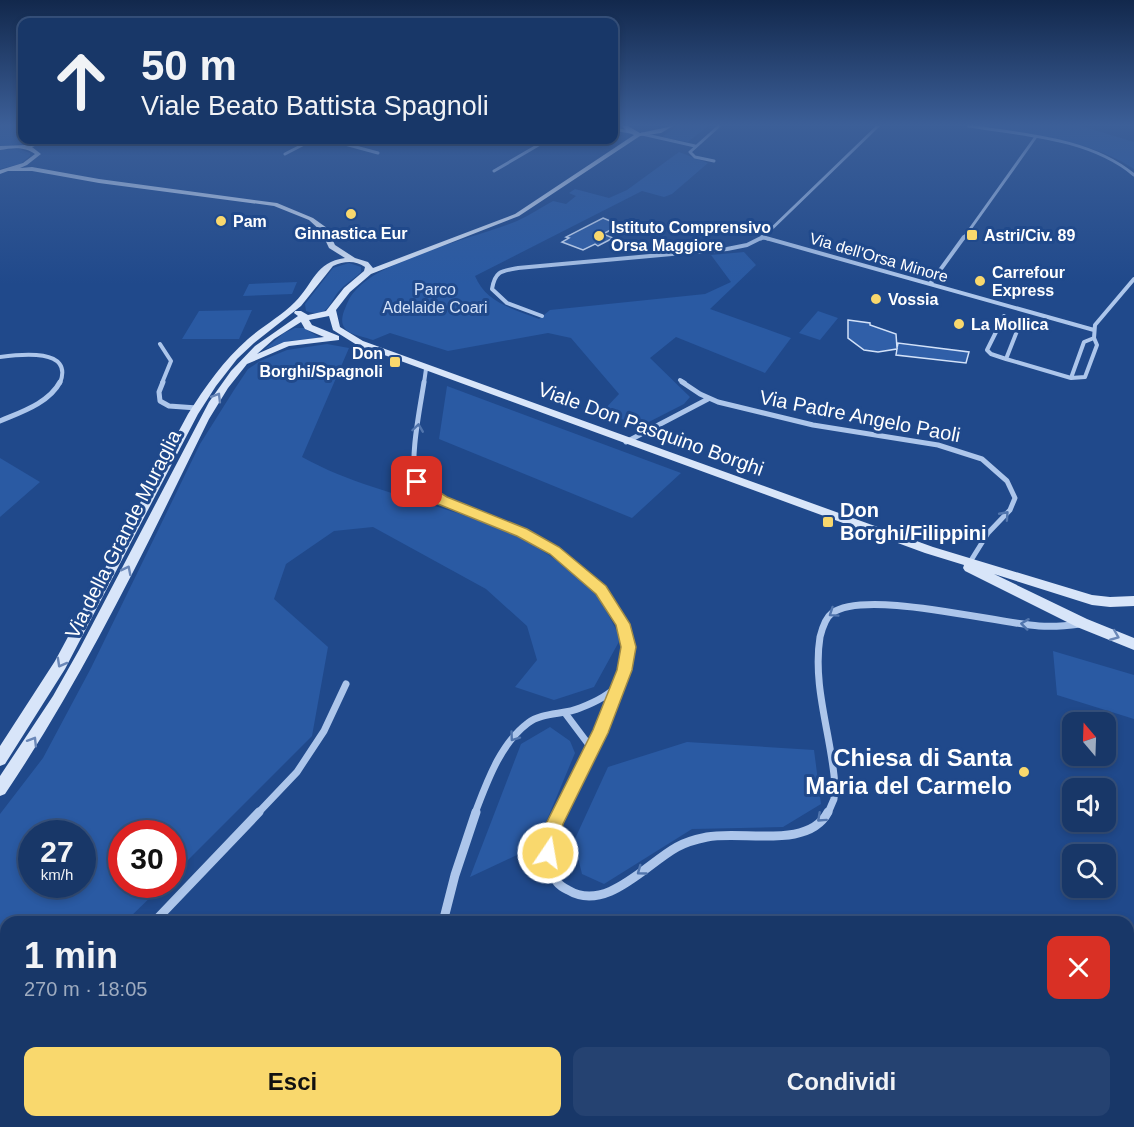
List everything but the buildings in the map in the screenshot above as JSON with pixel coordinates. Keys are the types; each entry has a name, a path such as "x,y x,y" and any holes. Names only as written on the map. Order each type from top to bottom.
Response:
{"street":[{"path":"82,179 269,202 296,210 324,230 332,246 369,266 368,272"},
{"path":"327,266 339,261 376,259 481,224 510,212 563,179"},
{"path":"332,311 347,290 368,272 514,217 570,179"},
{"path":"542,316 500,298 492,289 494,278 502,271 518,268 727,249 750,244 762,237 823,179"},
{"path":"930,284 1006,179"},
{"name":"Via dell'Orsa Minore","path":"762,237 1094,330"},
{"path":"327,266 332,246"},
{"name":"Via della Grande Muraglia","path":"0,759 60,666 197,408 216,379 237,354 299,303 327,266"},
{"path":"1004,316 987,350 992,354 1071,378 1085,377 1096,347 1095,326 1134,279"},
{"path":"299,303 297,311 304,317"},
{"name":"Via della Grande Muraglia","path":"0,789 29,747 72,676 204,419 225,384 237,368 266,339 304,317 317,317 332,311"},
{"name":"Viale Don Pasquino Borghi","path":"332,311 336,328 360,343"},
{"name":"Viale Don Pasquino Borghi","path":"304,317 308,327 336,338 360,343 626,442 929,550 1092,600 1134,601"},
{"path":"1006,359 1021,321"},
{"path":"237,368 287,344 336,338"},
{"path":"1071,378 1084,342 1094,338"},
{"path":"160,344 171,361 159,392 159,400 169,406 197,408"},
{"path":"0,357 33,354 46,356 58,363 63,375 58,386 47,396 0,421"},
{"path":"426,369 413,464 417,482 442,500 542,543 559,553 595,585 617,612 627,636 628,658 620,684 592,749 550,834 548,846 550,865 557,882 566,891 587,897 608,892 670,851 694,841 717,836 786,836 804,831 825,816 834,801 836,785 827,736 819,645 821,626 828,615 835,610 854,605 882,604 1037,626 1068,627 1082,623"},
{"path":"626,442 708,399 680,380"},
{"name":"Via Padre Angelo Paoli","path":"708,399 804,424 938,444 982,459 1007,481 1015,498 1010,510 988,533 970,562"},
{"name":"Viale Don Pasquino Borghi","path":"929,550 1082,623 1134,644"},
{"path":"1020,592 1028,579"},
{"path":"160,916 297,772 324,731 346,684"},
{"path":"444,916 465,842 481,799 502,754 517,732 530,721 565,713 595,701 620,684"},
{"path":"565,713 592,749"}],"green space":[{"name":"Parco Adelaide Coari","path":"643,179 690,179 672,194 664,197 642,191 475,276 480,285 493,299 539,319 550,310 705,294 731,282 711,255 744,252 756,265 710,309 791,338 765,373 676,337 650,358 690,397 684,404 641,426 602,412 619,394 571,338 548,333 448,351 390,333 373,340 345,329 342,319 353,293 368,279 386,269 431,250 517,221 553,201 566,204 576,196 569,193 575,189 609,198 627,190"},
{"path":"349,263 361,267 361,272 341,288 323,312 306,311 305,304 333,268"},
{"path":"297,282 292,294 243,296 249,284"},
{"path":"252,310 239,339 182,339 199,311"},
{"path":"818,311 838,318 820,340 799,333"},
{"path":"295,328 304,328 320,338 289,341 265,349 284,333"},
{"path":"327,344 349,348 302,457 370,486 510,533 542,551 593,591 621,638 594,687 554,700 515,687 537,660 527,626 486,589 373,527 334,531 286,564 274,599 328,647 312,736 186,862 186,820 108,820 108,898 150,898 131,916 0,916 0,814 43,758 91,668 200,444 248,369 260,361 287,350"},
{"path":"447,386 681,473 632,518 439,439"},
{"path":"0,458 40,482 0,517"},
{"path":"1053,651 1134,675 1134,719 1116,712 1057,695"},
{"path":"550,727 570,741 575,753 536,846 470,877 521,744"},
{"path":"687,742 814,750 821,804 783,827 692,829 604,884 582,874 574,841 608,767"}],"place":[{"name":"Ginnastica Eur","path":"351,214"},
{"name":"Pam","path":"221,221"},
{"name":"Astri/Civ. 89","path":"972,235"},
{"name":"Istituto Comprensivo Orsa Maggiore","path":"599,236"},
{"name":"Carrefour Express","path":"980,281"},
{"name":"Vossia","path":"876,299"},
{"name":"La Mollica","path":"959,324"},
{"name":"Don Borghi/Spagnoli","path":"395,362"},
{"name":"Don Borghi/Filippini","path":"828,522"},
{"name":"Chiesa di Santa Maria del Carmelo","path":"1024,772"}],"route":[{"path":"417,482 425,490 442,500 522,533 555,550 601,590 615,608 623,624 628,647 625,670 600,733 556,819 550,834 548,853"}]}
